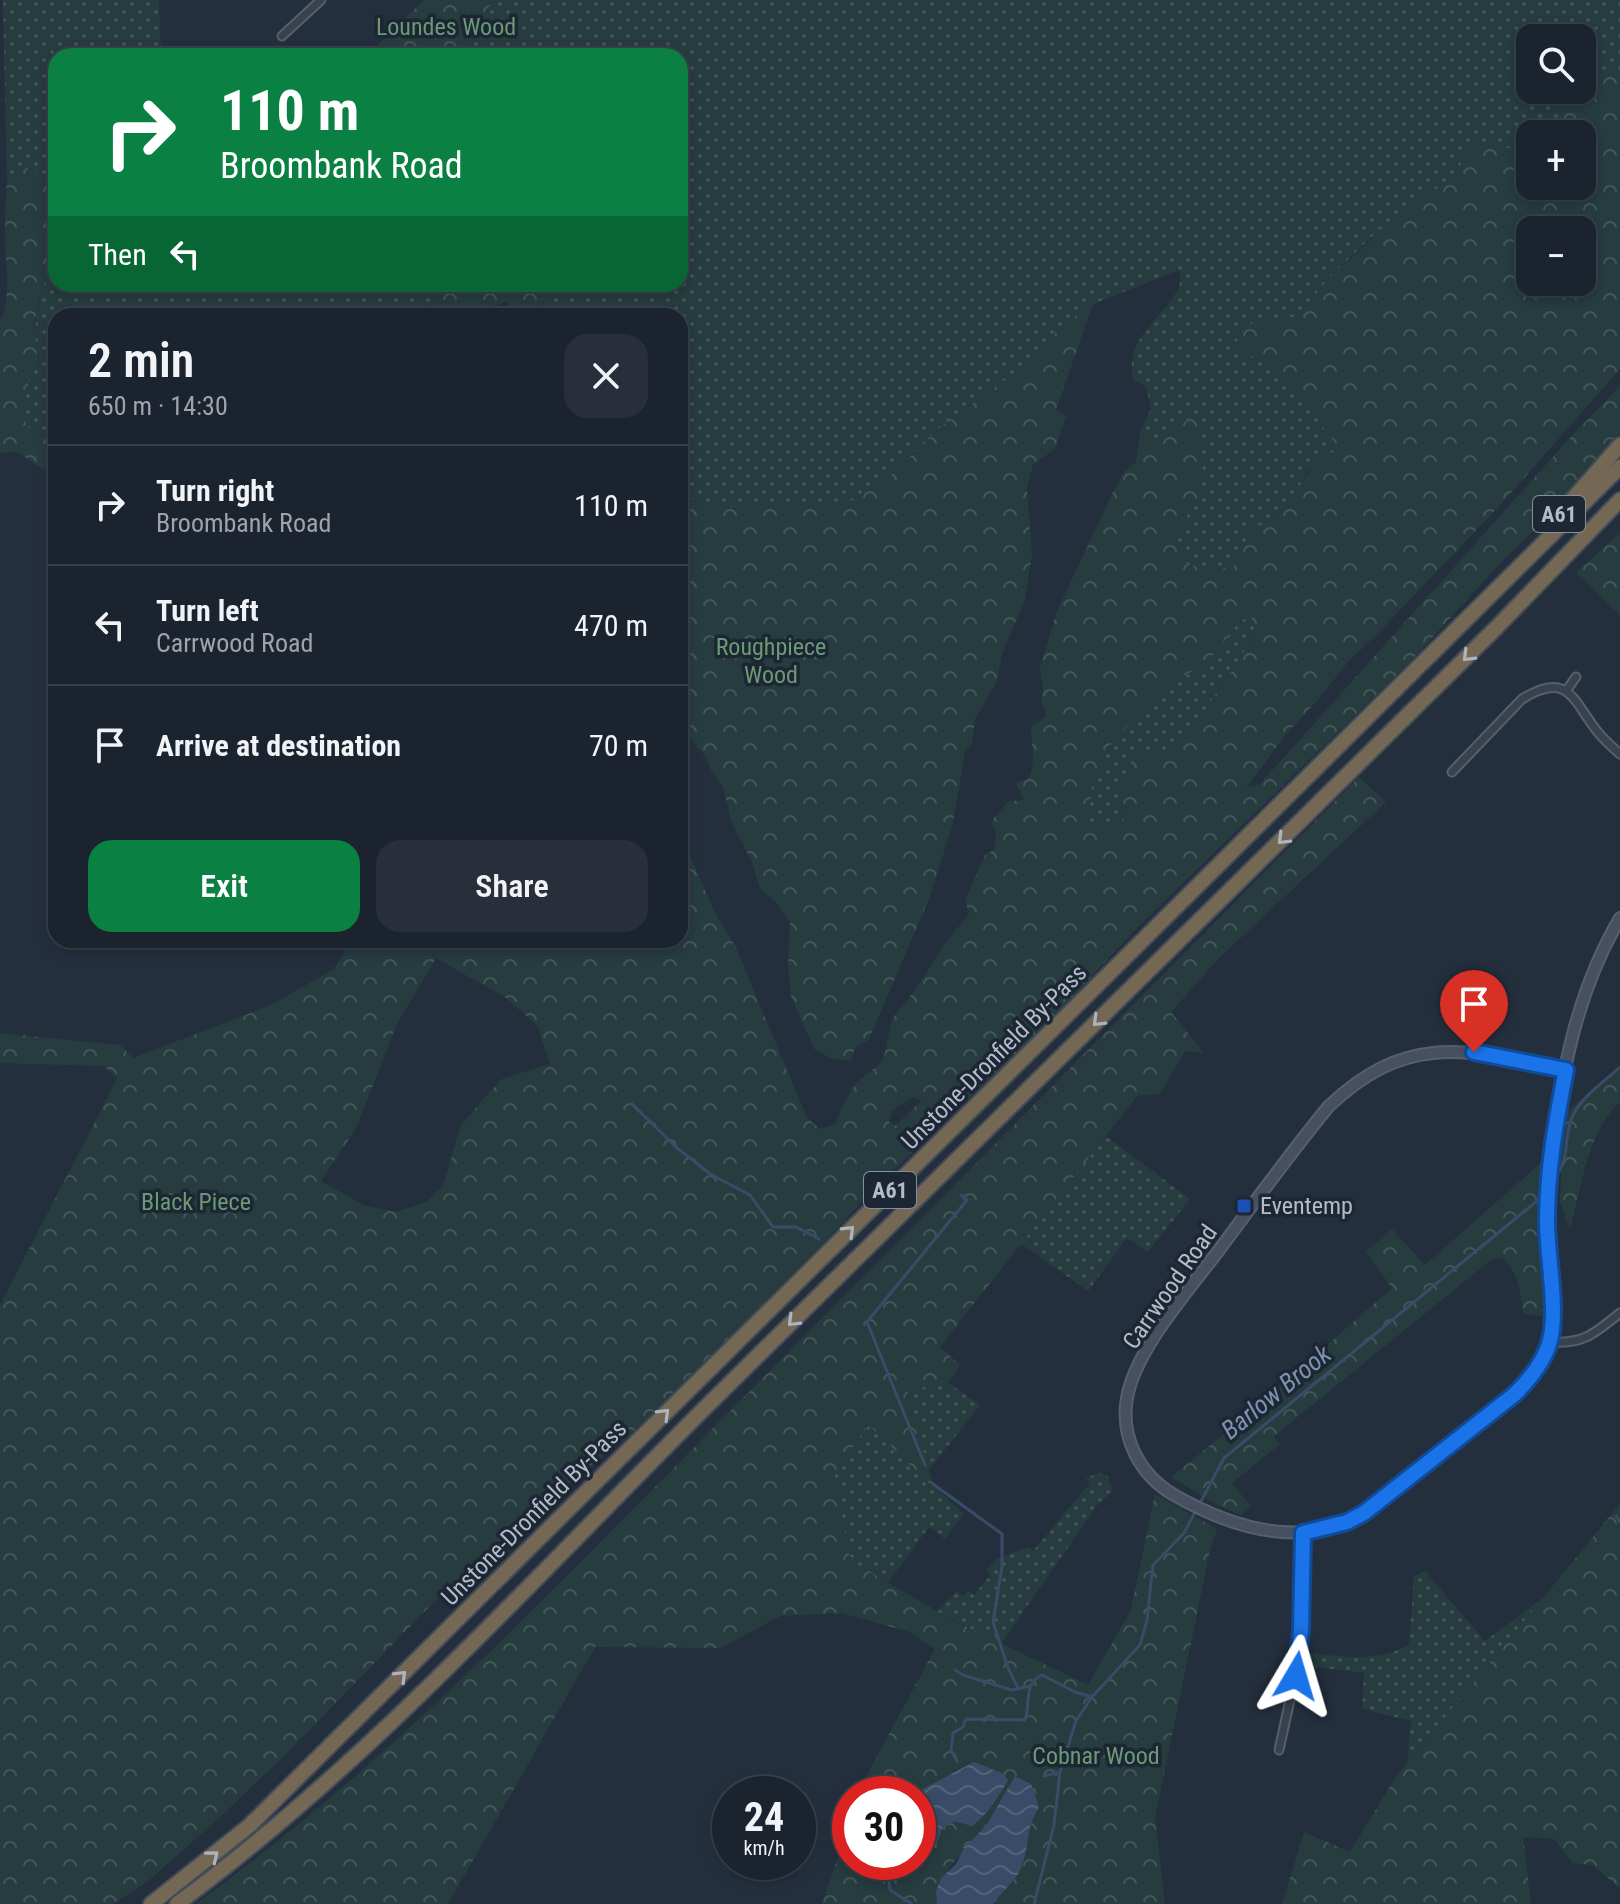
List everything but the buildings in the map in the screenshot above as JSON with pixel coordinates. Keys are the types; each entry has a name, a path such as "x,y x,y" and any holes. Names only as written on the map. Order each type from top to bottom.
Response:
{"highway":[{"name":"A61","path":"1500,585 1620,445"},
{"name":"Unstone-Dronfield By-Pass","path":"151,1904 249,1826 1620,467"},
{"name":"Unstone-Dronfield By-Pass","path":"177,1904 246,1853 395,1719 711,1402 1496,628 1620,500"},
{"name":"A61","path":"1496,628 1620,514"}],"street":[{"path":"282,36 321,0"},
{"path":"1566,691 1576,677"},
{"path":"1452,772 1522,699 1552,687 1566,691 1578,701 1597,732 1620,754"},
{"path":"1279,1750 1299,1659 1303,1533 1347,1522 1380,1502 1515,1394 1530,1378 1550,1342 1552,1297 1547,1256 1548,1201 1566,1070 1582,997 1604,945 1620,918"},
{"name":"Carrwood Road","path":"1303,1533 1247,1528 1183,1499 1153,1479 1136,1456 1128,1436 1125,1416 1134,1374 1175,1308 1329,1106 1360,1079 1385,1065 1414,1055 1436,1052 1474,1052 1566,1070"},
{"path":"1550,1342 1584,1340 1620,1313"}],"green space":[{"path":"3,0 159,0 161,48 48,48 48,179 25,167 7,182"},
{"path":"424,0 1620,0 1620,70 1603,70 1596,74 1596,24 1516,24 1516,104 1562,104 1565,111 1563,120 1516,120 1516,150 1476,140 1447,187 1432,190 1376,233 1333,274 1297,316 1277,321 1258,319 1244,331 1234,345 1267,365 1313,403 1322,426 1340,449 1307,472 1296,494 1273,519 1251,531 1233,567 1212,570 1185,564 1175,542 1179,525 1194,505 1196,416 1179,425 1162,441 1140,433 1151,408 1146,387 1133,379 1134,352 1139,340 1178,289 1180,270 1093,304 1062,325 1027,364 938,429 884,482 851,501 730,507 688,499 688,308 545,308 538,292 688,292 688,48 375,48"},
{"name":"Loundes Wood","path":"424,0 493,0 481,20 471,48 375,48"},
{"name":"Black Piece","path":"1603,70 1620,70 1620,369 1502,503 1348,662 1287,733 1246,788 1260,784 1620,386 1620,435 1553,512 1505,558 1411,661 1135,930 1052,1019 871,1192 825,1242 625,1440 540,1504 428,1608 218,1819 148,1881 113,1904 0,1904 0,1305 117,1079 104,1066 0,1063 0,1033 120,1045 133,1058 269,1006 334,969 348,948 688,948 688,851 715,913 736,948 807,1118 820,1129 836,1124 842,1106 856,1083 883,1061 892,1019 969,914 965,900 985,855 994,850 996,832 991,821 1009,801 1024,800 1016,783 1029,778 1033,758 1031,727 1046,716 1041,699 1040,667 1057,611 1113,492 1124,472 1136,462 1140,433 1162,441 1179,425 1196,416 1203,471 1199,493 1175,542 1187,549 1185,564 1212,570 1233,567 1252,530 1276,516 1312,469 1340,449 1322,426 1313,403 1267,365 1234,346 1244,330 1258,319 1277,321 1297,316 1333,274 1376,233 1432,190 1447,186 1476,140 1516,150 1516,200 1596,200 1596,120 1563,120 1565,112 1552,104 1596,104 1596,74","holes":["1251,616 1254,638 1201,716 1161,753 1137,751 1123,783 1125,818 1122,823 1111,827 1089,822 1092,783 1111,744 1156,694 1205,665 1240,621","436,958 506,998 537,1025 550,1064 502,1079 483,1099 460,1127 443,1186 426,1202 396,1212 363,1205 321,1181 356,1128 397,1024","911,1097 922,1100 895,1126 889,1122 892,1111"]},
{"path":"25,167 48,179 48,274 34,324 41,369 31,370 22,415 29,429 48,436 48,473 17,452 0,453 0,321 7,288 7,182"},
{"path":"48,275 48,292 441,292 427,308 48,308 48,436 29,429 22,415 31,369 41,368 35,337 41,295"},
{"path":"441,292 538,292 545,308 505,308 509,301 490,308 427,308"},
{"name":"Roughpiece Wood","path":"1093,304 1056,410 1066,416 1055,449 1033,464 1027,488 1032,554 1025,599 1002,654 997,681 975,719 972,744 965,752 953,823 929,899 869,1039 855,1048 851,1060 833,1059 814,1049 791,996 788,966 790,923 777,903 760,889 752,862 731,821 723,786 705,755 688,738 688,639 694,636 688,622 688,499 730,507 851,501 884,482 938,429 1027,364 1062,325"},
{"path":"1620,533 1620,615 1576,573"},
{"path":"1251,616 1254,637 1201,716 1161,753 1121,803 1125,818 1122,823 1111,827 1088,822 1092,783 1111,744 1156,694 1205,665 1240,621"},
{"path":"688,622 694,636 688,639"},
{"name":"Cobnar Wood","path":"1359,777 1386,802 1219,958 1171,1012 1204,1053 1185,1051 1160,1094 1137,1096 940,1347 960,1365 948,1383 907,1390 934,1488 869,1425 834,1472 850,1560 952,1620 1088,1685 1131,1610 1155,1494 1217,1529 1210,1550 1155,1818 1165,1904 993,1904 1021,1869 1032,1822 1039,1807 1015,1777 986,1826 947,1872 941,1882 937,1904 822,1904 832,1875 832,1880 936,1880 936,1847 942,1829 954,1821 974,1762 936,1782 936,1776 867,1776 935,1649 910,1632 841,1613 780,1616 721,1648 595,1647 448,1904 195,1904 337,1792 405,1732 601,1542"},
{"path":"1620,1066 1620,1102 1609,1114 1593,1145 1570,1230 1560,1202 1563,1115"},
{"path":"1106,1136 1190,1199 1148,1252 1127,1238 1088,1291 1020,1243"},
{"path":"1543,1161 1541,1247 1545,1316 1523,1314 1518,1283 1512,1270 1501,1258 1492,1259 1273,1437 1280,1444 1232,1483 1251,1507 1241,1515 1217,1505 1171,1477 1243,1419 1392,1288 1366,1252 1392,1229 1425,1265"},
{"path":"948,1383 980,1405 929,1470 907,1390"},
{"path":"869,1425 964,1514 945,1539 929,1527 888,1582 850,1560 834,1472"},
{"path":"1101,1472 1108,1477 1113,1491 1098,1504 1001,1644 936,1611 957,1591 963,1596 968,1591 974,1595 991,1574 986,1570 997,1558 1028,1547 1033,1551 1090,1483 1086,1478"},
{"path":"1620,1504 1620,1888 1592,1865 1573,1863 1554,1839 1523,1837 1531,1904 1282,1904 1304,1832 1350,1852 1395,1778"},
{"path":"1425,1571 1485,1641 1544,1597 1407,1763 1411,1721 1362,1709 1364,1673 1308,1666 1310,1653 1373,1656 1409,1645 1414,1576"}],"water":[{"path":"974,1762 1002,1773 1008,1780 983,1816 972,1826 954,1821 942,1829 936,1847 936,1782"},
{"path":"1015,1776 1031,1784 1039,1807 1032,1821 1018,1875 993,1904 937,1904 936,1891 941,1878 986,1826"}],"waterway":[{"name":"Barlow Brook","path":"1554,1179 1563,1162 1570,1121 1578,1106 1620,1067"},
{"path":"632,1104 676,1147 710,1174 750,1195 773,1227 796,1227 819,1239"},
{"name":"Barlow Brook","path":"1034,1904 1054,1825 1060,1772 1076,1721 1092,1697 1140,1645 1147,1620 1153,1565 1184,1533 1224,1458 1537,1201 1544,1191"},
{"path":"925,1465 867,1322 967,1200 961,1195"},
{"path":"933,1484 1002,1534 1002,1567 993,1622 1018,1688"},
{"path":"1616,1516 1620,1522"},
{"path":"955,1670 1012,1690 1030,1686"},
{"path":"957,1761 951,1750 953,1733 963,1727 966,1719 1025,1720 1032,1683 1042,1675 1092,1697"},
{"path":"1044,1776 1060,1772"},
{"path":"889,1880 890,1890 912,1904"}],"place":[{"name":"Eventemp","path":"1244,1206"}],"route":[{"path":"1296,1676 1301,1631 1303,1533 1347,1522 1380,1502 1515,1394 1530,1378 1550,1342 1552,1297 1547,1256 1547,1216 1556,1123 1566,1070 1474,1052"}]}
